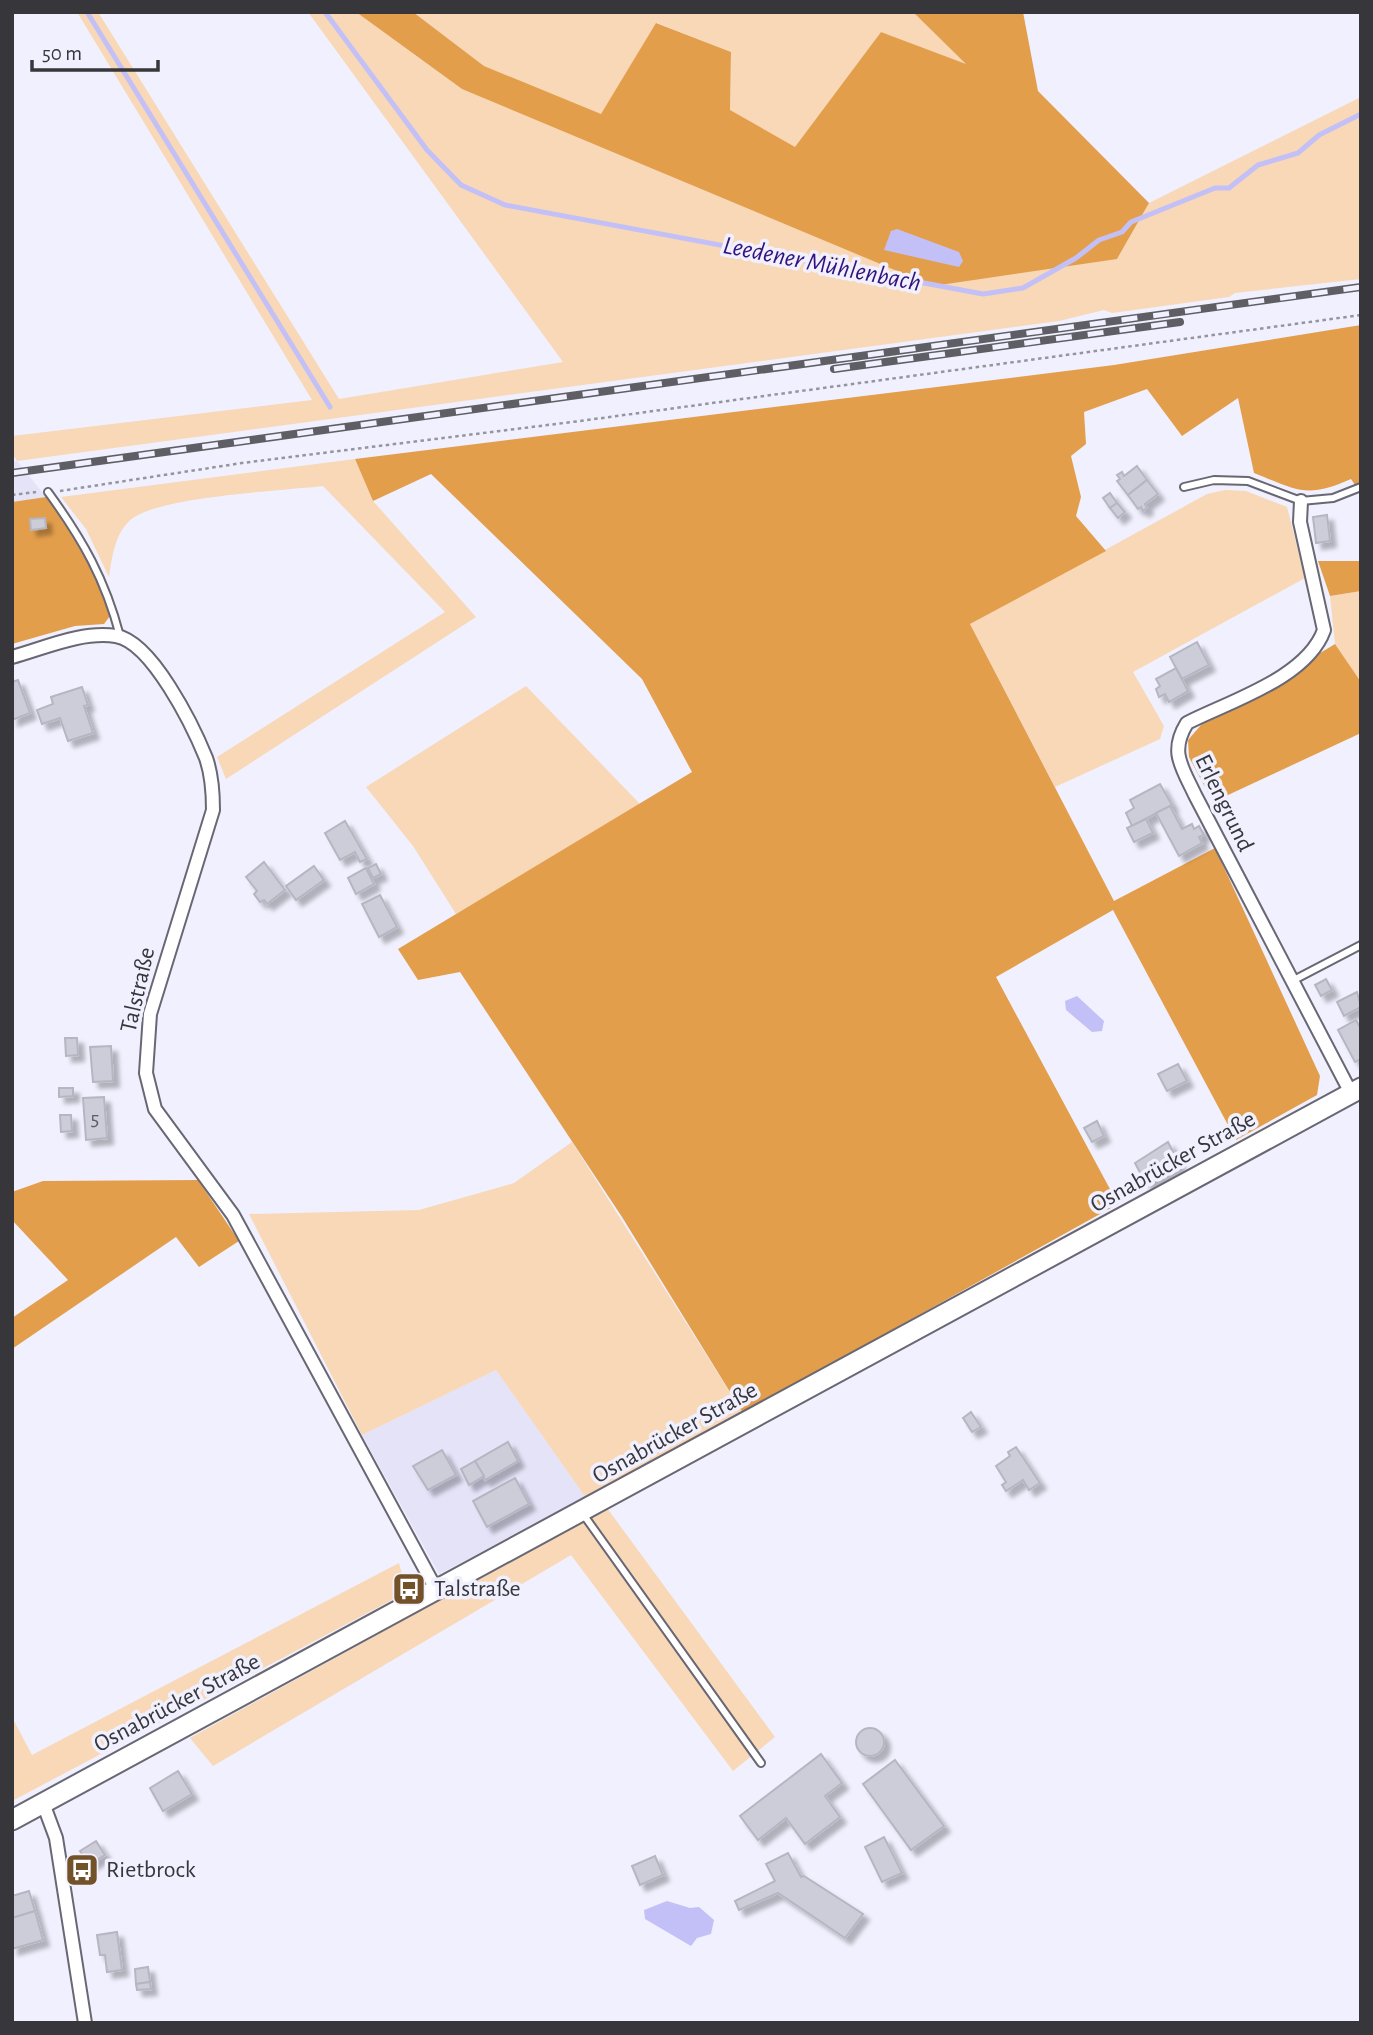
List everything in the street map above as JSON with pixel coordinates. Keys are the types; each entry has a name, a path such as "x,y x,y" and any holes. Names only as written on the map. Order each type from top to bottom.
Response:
{"main road":[{"name":"Osnabrücker Straße","path":"12,1820 1356,1091"}],"street":[{"name":"Erlengrund","path":"1301,501 1300,522 1324,630 1318,647 1307,659 1284,675 1187,723 1178,738 1177,755 1292,981 1356,1091"},
{"path":"12,657 91,634 120,636"},
{"name":"Talstraße","path":"120,636 140,650 160,671 206,758 213,785 213,810 206,842 166,955 150,1014 146,1073 155,1108 233,1215 437,1591"},
{"path":"43,1803 56,1838 85,2023"}],"lane":[{"path":"1184,487 1214,480 1248,481 1301,501 1333,498 1361,486"},
{"path":"48,492 79,533 108,591 120,636"},
{"path":"1292,981 1361,946"},
{"path":"582,1512 761,1763"}],"path":[{"path":"12,495 1361,315"}],"shaded area":[{"path":"77,12 98,12 339,399 563,362 308,12 356,12 462,89 1117,259 1149,203 1361,97 1361,279 1235,293 1229,297 1112,313 1104,310 1059,321 17,461 12,453 12,436 312,400"},
{"path":"356,12 413,12 484,66 601,114 656,23 731,52 730,110 795,147 881,32 966,64 913,12 1023,12 1038,91 1149,203 1117,259 933,286 462,89"},
{"path":"413,12 913,12 968,65 881,32 795,148 730,111 731,52 657,23 601,115 484,66"},
{"path":"1361,325 1361,494 1351,479 1323,489 1302,490 1254,473 1238,398 1182,436 1147,389 1084,412 1086,444 1071,456 1081,497 1076,516 1106,551 970,624 1114,901 1215,848 1320,1076 1317,1095 1236,1140 1113,910 996,977 1118,1204 743,1413 622,1217 460,972 418,980 398,949 692,772 642,679 431,474 373,501 355,459 1114,365"},
{"path":"355,459 373,501 476,617 226,779 217,757 445,612 323,486 195,500 148,511 133,518 122,530 115,545 109,577 86,529 61,497"},
{"path":"17,461 46,497 12,502 12,462"},
{"path":"1225,490 1246,491 1287,507 1305,578 1133,672 1164,726 1160,739 1055,787 970,624 1207,494"},
{"path":"46,497 83,554 110,616 104,624 75,626 12,644 12,502"},
{"path":"1318,561 1361,561 1361,591 1330,596"},
{"path":"1361,591 1361,682 1335,644 1330,596"},
{"path":"1335,644 1361,682 1361,733 1213,802 1189,757 1188,740 1201,725"},
{"path":"526,686 640,804 456,914 413,846 366,787"},
{"path":"572,1142 743,1413 586,1498 496,1370 362,1435 249,1214 419,1210 514,1183"},
{"path":"198,1180 239,1241 199,1267 176,1237 12,1349 12,1318 68,1280 12,1220 12,1192 43,1181"},
{"path":"496,1370 586,1498 439,1574 362,1435"},
{"path":"607,1508 775,1737 733,1771 571,1555 213,1766 190,1738"},
{"path":"399,1563 404,1582 392,1600 12,1801 12,1717 32,1755"}],"water":[{"path":"897,229 959,252 963,261 959,267 884,250 891,231"},
{"path":"1077,996 1104,1021 1102,1031 1092,1032 1066,1010 1065,1001"},
{"path":"667,1901 690,1908 699,1907 714,1920 711,1934 697,1938 691,1946 645,1919 644,1910"}],"building":[{"path":"1137,466 1147,480 1128,495 1117,481 1120,479 1117,475 1122,472 1124,476"},
{"path":"1147,480 1158,494 1145,504 1147,508 1143,511 1141,507 1138,509 1128,495"},
{"path":"1110,493 1117,503 1110,508 1103,498"},
{"path":"1117,503 1125,512 1118,518 1110,508"},
{"path":"1327,515 1330,541 1316,543 1313,517"},
{"path":"45,518 46,528 31,530 30,519"},
{"path":"1197,642 1209,665 1182,679 1170,657"},
{"path":"1176,668 1188,691 1169,702 1165,694 1159,697 1156,689 1160,686 1156,679"},
{"path":"18,680 30,713 12,720 12,682"},
{"path":"82,687 88,705 84,706 93,733 68,741 60,718 42,724 37,710 53,704 51,697"},
{"path":"1160,784 1172,805 1132,826 1126,813 1134,808 1130,800"},
{"path":"1170,806 1182,829 1192,824 1194,829 1199,826 1204,835 1199,837 1202,843 1179,856 1156,813"},
{"path":"1146,819 1153,833 1134,842 1127,828"},
{"path":"345,821 367,859 360,862 355,852 340,860 325,833"},
{"path":"264,862 285,890 267,904 264,900 260,902 254,894 257,891 246,877"},
{"path":"376,864 381,874 373,878 368,868"},
{"path":"314,866 324,880 296,900 286,886"},
{"path":"366,868 374,884 356,894 348,878"},
{"path":"380,895 397,927 379,937 362,904"},
{"path":"1326,979 1332,990 1321,996 1315,985"},
{"path":"1357,992 1361,1007 1344,1016 1337,1002"},
{"path":"1356,1020 1361,1029 1361,1059 1355,1062 1338,1030"},
{"path":"65,1038 77,1038 78,1055 66,1056"},
{"path":"111,1046 113,1081 93,1082 90,1047"},
{"path":"1178,1064 1187,1081 1167,1091 1158,1074"},
{"path":"59,1088 73,1088 73,1096 59,1097"},
{"path":"104,1097 107,1138 86,1140 83,1098"},
{"path":"60,1115 71,1115 72,1131 61,1132"},
{"path":"1097,1121 1104,1136 1092,1142 1084,1128"},
{"path":"1168,1142 1180,1165 1146,1184 1135,1163"},
{"path":"971,1412 981,1427 972,1432 963,1418"},
{"path":"508,1442 518,1461 485,1480 475,1461"},
{"path":"1016,1447 1040,1483 1029,1490 1023,1480 1006,1491 1002,1485 1006,1482 996,1466 1010,1456 1008,1452"},
{"path":"442,1450 456,1475 428,1490 413,1466"},
{"path":"475,1461 484,1476 469,1485 461,1469"},
{"path":"515,1478 529,1504 487,1527 473,1501"},
{"path":"870,1728 880,1732 884,1742 880,1752 870,1756 860,1752 856,1742 860,1732"},
{"path":"821,1754 842,1783 825,1796 840,1817 805,1844 786,1818 758,1840 740,1816"},
{"path":"895,1760 944,1826 911,1850 863,1784"},
{"path":"178,1771 192,1794 163,1811 150,1788"},
{"path":"884,1837 902,1873 882,1882 865,1847"},
{"path":"96,1841 105,1855 89,1865 80,1851"},
{"path":"788,1853 801,1877 804,1876 863,1914 845,1938 778,1893 739,1910 735,1901 775,1881 766,1864"},
{"path":"655,1856 663,1875 640,1885 632,1866"},
{"path":"29,1891 35,1911 12,1918 12,1896"},
{"path":"35,1911 43,1940 12,1949 12,1918"},
{"path":"117,1932 122,1970 107,1972 105,1955 100,1955 97,1935"},
{"path":"148,1967 150,1982 136,1984 135,1969"},
{"path":"150,1982 151,1989 137,1990 136,1984"}],"waterway":[{"path":"87,12 330,407"},
{"name":"Leedener Mühlenbach","path":"325,12 427,150 461,185 505,205 983,294 1023,288 1076,258 1099,240 1122,232 1131,222 1215,188 1229,188 1258,165 1298,153 1319,135 1361,114"}],"railway":[{"path":"12,473 1361,287"},
{"path":"834,369 1180,322"}],"place":[{"name":"Talstraße","path":"409,1589"},
{"name":"Rietbrock","path":"82,1870"}]}
